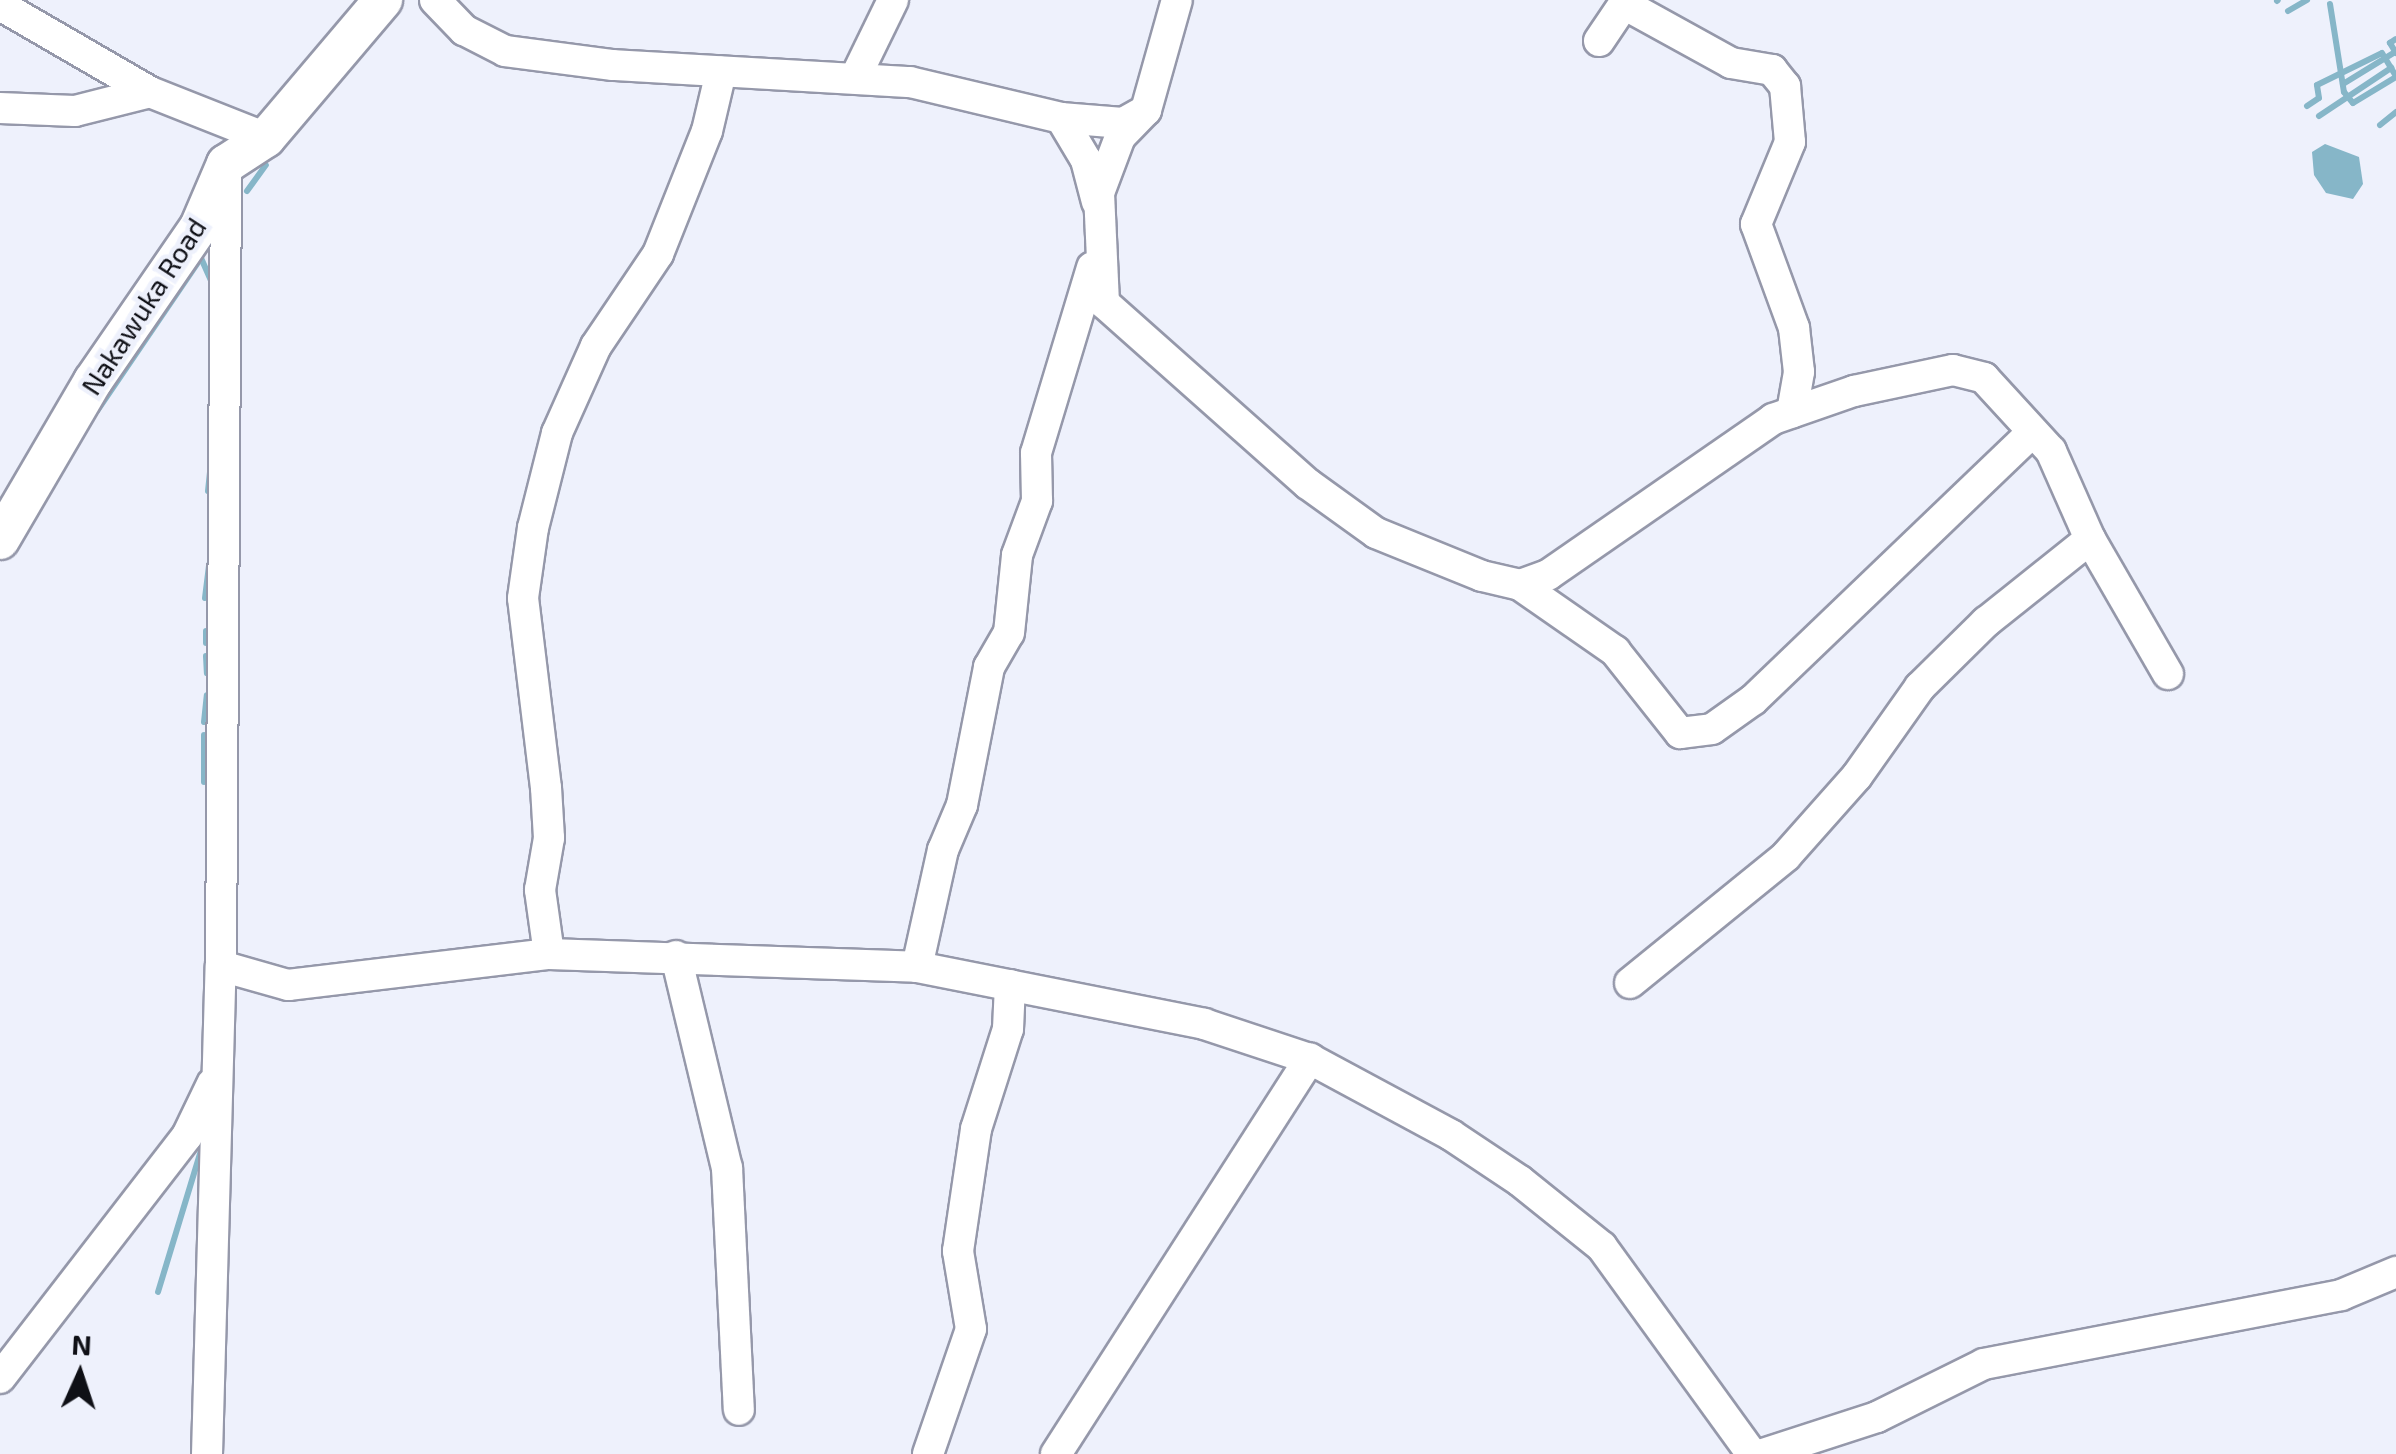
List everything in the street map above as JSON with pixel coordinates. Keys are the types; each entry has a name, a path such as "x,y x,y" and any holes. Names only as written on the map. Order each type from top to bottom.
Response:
{"main road":[{"path":"226,164 266,138 383,0"},
{"name":"Nakawuka Road","path":"0,540 93,381 198,227 226,164"}],"street":[{"path":"435,0 464,30 505,51 721,72 910,82 1061,118 1123,123 1146,110"},
{"path":"855,78 893,0"},
{"path":"918,967 943,850 962,805 990,668 1009,633 1017,555 1037,502 1036,453 1091,283 1099,212 1120,137 1146,110 1177,0"},
{"path":"0,4 150,92 266,138"},
{"path":"1598,41 1624,4 1731,63 1772,70 1785,86 1790,142 1756,224 1789,306 1799,372 1792,412"},
{"path":"548,954 540,890 549,838 546,788 523,598 533,528 558,433 596,346 658,254 706,131 721,72"},
{"path":"0,108 75,111 150,92"},
{"path":"1061,118 1086,160 1099,212 1099,284 1116,319 1308,484 1376,534 1482,576 1520,585 1614,651 1680,733 1712,729 1753,700 2032,432"},
{"path":"207,1454 221,966 226,164"},
{"path":"1520,585 1548,574 1792,412 1839,396 1953,370 1984,378 2051,451 2090,540 2168,674"},
{"path":"1799,372 1820,394 1839,396"},
{"path":"1630,983 1743,884 1786,856 1857,776 1920,687 1986,622 2090,540"},
{"path":"220,911 232,958 260,982"},
{"path":"221,966 260,982 288,985 548,954 918,967 1204,1024 1310,1059 1451,1134 1602,1248 1752,1454"},
{"path":"676,956 727,1168 739,1410"},
{"path":"928,1454 971,1329 958,1251 976,1129 1008,1028 1010,985"},
{"path":"1056,1454 1310,1059"},
{"path":"0,1378 187,1136 215,1076"},
{"path":"1762,1454 1878,1417 1984,1364 2342,1296 2396,1272"}],"water":[{"path":"2325,144 2359,157 2363,184 2353,199 2326,193 2314,175 2312,152"}],"waterway":[{"path":"2288,11 2307,0"},
{"path":"2330,4 2344,92 2353,103 2396,77"},
{"path":"2396,39 2390,43 2396,53"},
{"path":"2343,84 2395,52"},
{"path":"2307,106 2319,98 2317,85 2382,53 2395,75"},
{"path":"2319,116 2391,68"},
{"path":"2380,125 2396,112"},
{"path":"247,191 266,165"},
{"path":"97,411 201,258 212,283"},
{"path":"208,491 210,472"},
{"path":"205,598 209,564"},
{"path":"206,631 206,643"},
{"path":"206,656 207,673"},
{"path":"204,722 207,695"},
{"path":"204,735 204,782"},
{"path":"158,1292 203,1144"}]}
